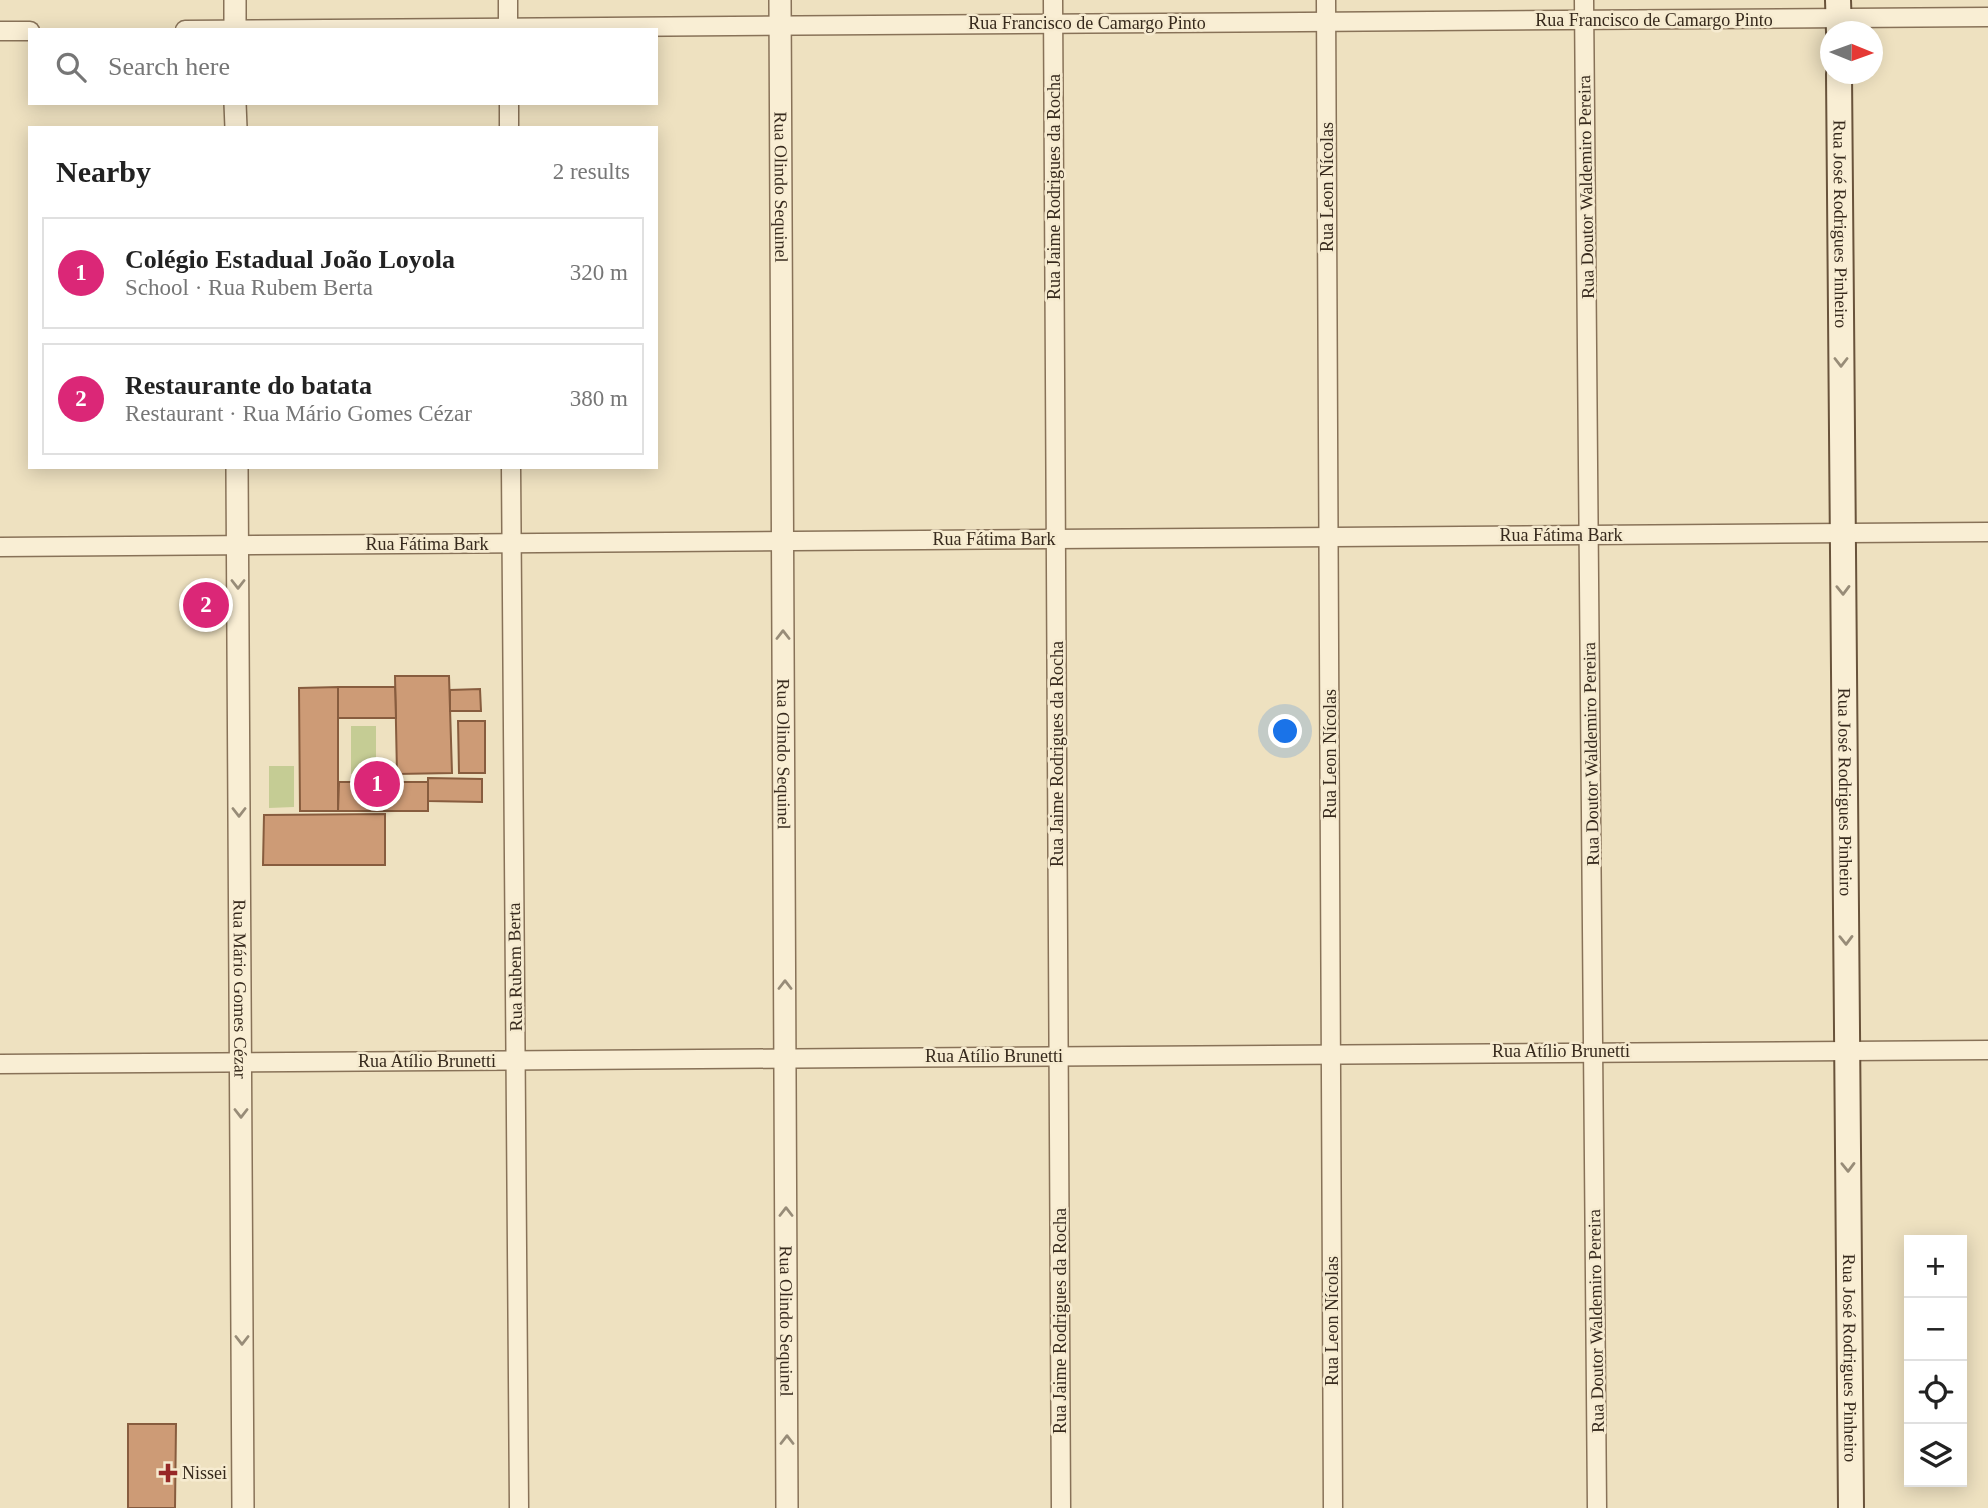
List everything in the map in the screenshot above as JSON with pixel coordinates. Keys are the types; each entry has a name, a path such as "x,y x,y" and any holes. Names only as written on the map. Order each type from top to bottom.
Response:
{"main road":[{"name":"Rua José Rodrigues Pinheiro","path":"1839,84 1851,1508"}],"street":[{"path":"235,0 235,28"},
{"path":"508,0 508,28"},
{"name":"Rua Olindo Sequinel","path":"780,0 787,1508"},
{"name":"Rua Jaime Rodrigues da Rocha","path":"1053,0 1061,1508"},
{"name":"Rua Leon Nícolas","path":"1326,0 1333,1508"},
{"name":"Rua Doutor Waldemiro Pereira","path":"1584,0 1597,1508"},
{"name":"Rua Francisco de Camargo Pinto","path":"599,28 1988,17"},
{"path":"0,31 28,31"},
{"path":"235,105 236,126"},
{"path":"509,105 509,126"},
{"name":"Rua Mário Gomes Cézar","path":"237,469 243,1508"},
{"name":"Rua Rubem Berta","path":"511,469 519,1508"},
{"name":"Rua Fátima Bark","path":"0,547 1988,532"},
{"name":"Rua Atílio Brunetti","path":"0,1064 1988,1050"}],"green space":[{"path":"351,726 376,726 376,774 351,774"},
{"path":"269,766 294,766 294,807 269,808"}],"building":[{"path":"395,676 449,676 452,773 397,774"},
{"path":"338,687 338,811 300,811 299,688"},
{"path":"338,687 395,687 396,718 338,718"},
{"path":"480,689 481,711 450,711 450,690"},
{"path":"458,721 485,721 485,773 459,773"},
{"path":"428,778 482,779 482,802 428,801"},
{"path":"339,782 428,782 428,811 338,811"},
{"path":"385,814 385,865 263,865 264,815"},
{"path":"128,1424 176,1424 175,1508 128,1508"}],"place":[{"name":"Restaurante do batata","path":"206,605"},
{"name":"Colégio Estadual João Loyola","path":"377,784"},
{"name":"Nissei","path":"168,1473"}]}
